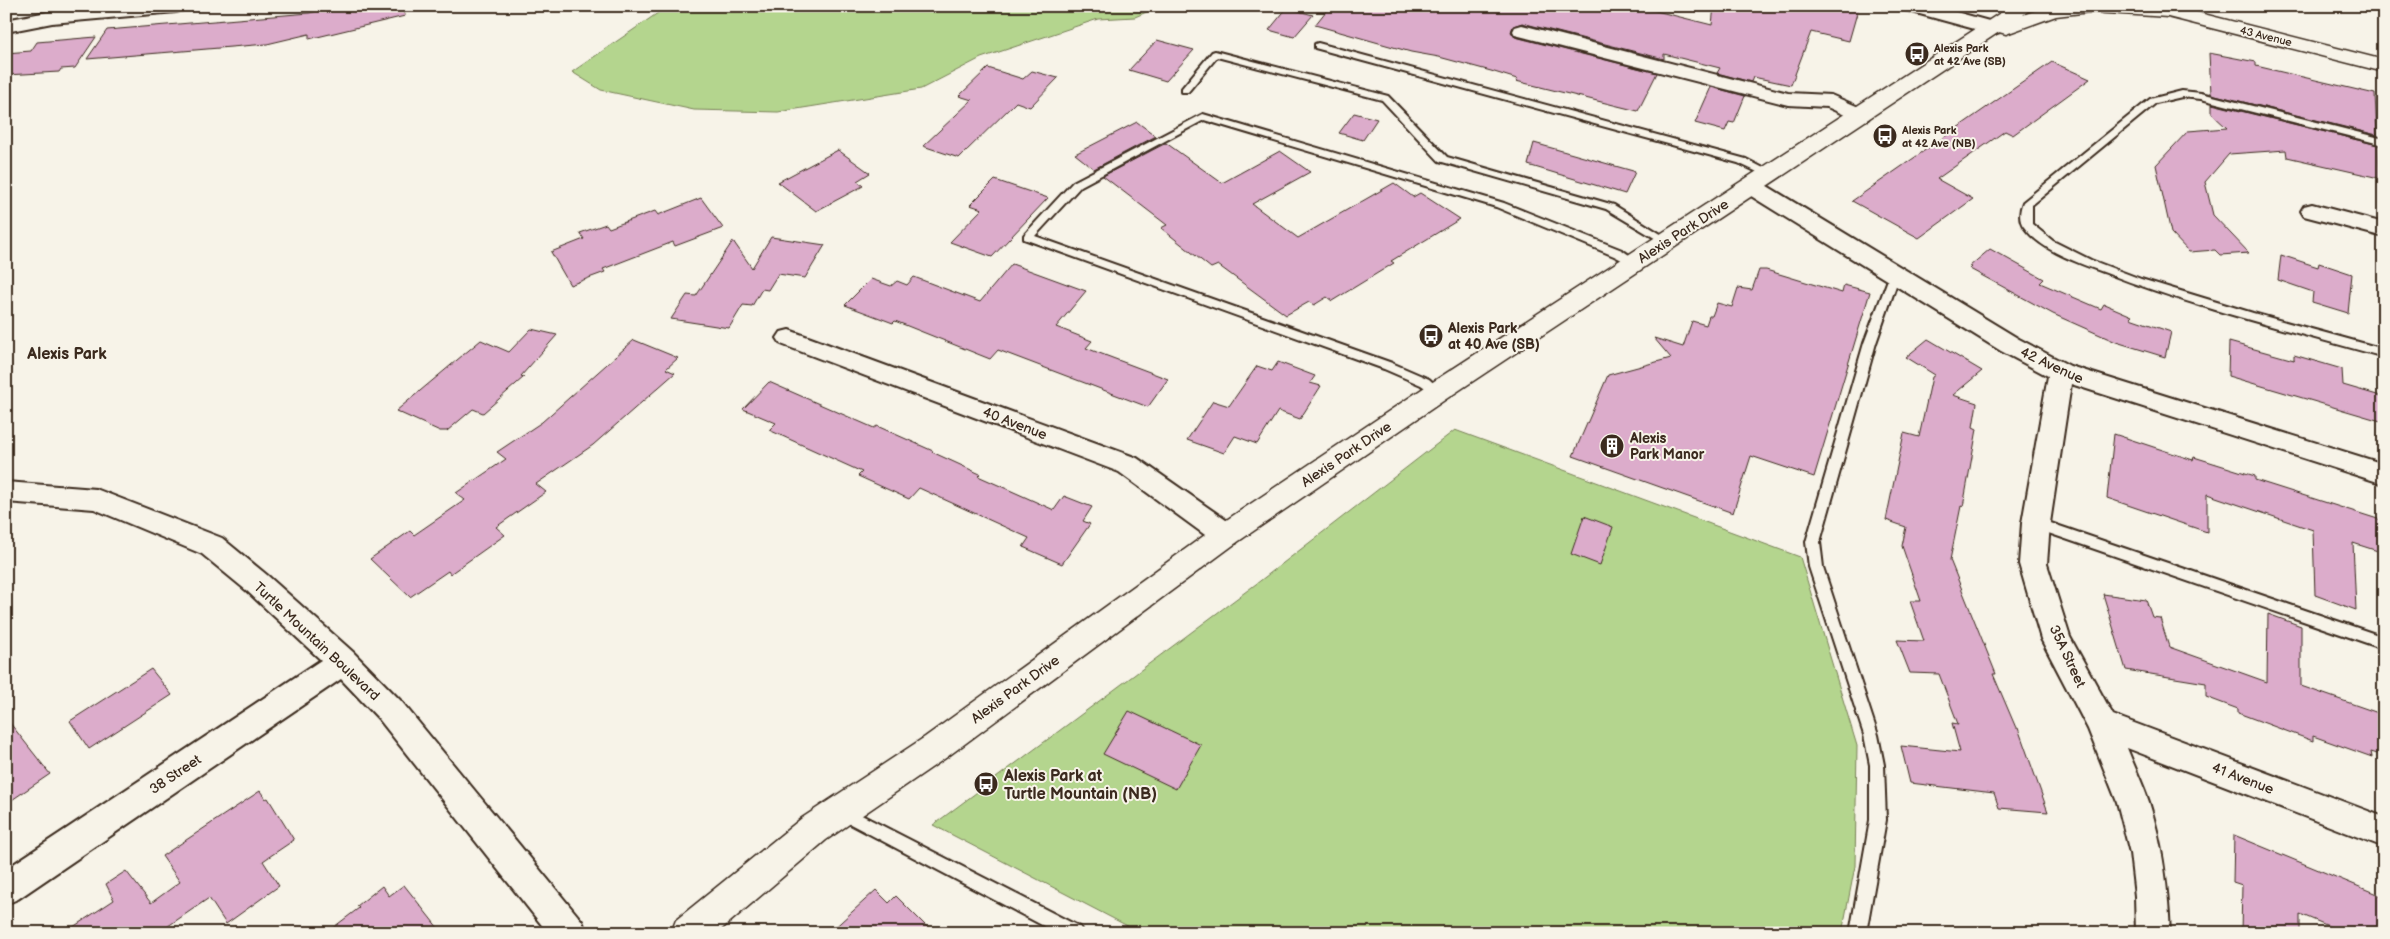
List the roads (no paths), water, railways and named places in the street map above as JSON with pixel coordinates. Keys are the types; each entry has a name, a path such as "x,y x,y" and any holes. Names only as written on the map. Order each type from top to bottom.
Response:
{"street":[{"path":"6,26 78,11 176,6"},
{"path":"1912,6 1986,33 2053,11 2090,6 2175,13"},
{"name":"Alexis Park Drive","path":"689,933 814,829 936,747 1226,535 1437,392 1986,33 2024,6"},
{"name":"43 Avenue","path":"2148,6 2384,66"},
{"name":"43 Avenue","path":"2209,6 2384,48"},
{"path":"1522,31 1788,99 1831,101 1861,115"},
{"name":"42 Avenue","path":"1761,180 1895,274 2010,345 2061,372 2384,474"},
{"path":"2312,210 2384,230"},
{"name":"40 Avenue","path":"789,338 1128,465 1226,535"},
{"name":"35A Street","path":"2061,372 2036,523 2034,564 2056,639 2102,725 2133,802 2146,854 2152,896 2153,933"},
{"name":"Turtle Mountain Boulevard","path":"6,492 96,499 212,546 257,583 343,661 390,710 570,933"},
{"name":"38 Street","path":"6,888 343,661"},
{"name":"41 Avenue","path":"2102,725 2384,832"}],"lane":[{"path":"1318,46 1742,161 1761,180"},
{"path":"1185,90 1215,54 1384,98 1443,159 1610,208 1668,240"},
{"path":"2384,142 2201,96 2182,94 2167,96 2153,101 2091,150 2027,204 2025,213 2027,225 2036,235 2083,260 2125,277 2384,353"},
{"path":"1437,392 1425,382 1388,366 1028,237 1077,184 1203,117 1500,205 1618,253 1634,262"},
{"path":"1858,933 1878,820 1877,765 1871,735 1816,567 1813,542 1870,344 1895,274"},
{"path":"2036,523 2384,643"},
{"path":"840,811 1074,933"}],"place":[{"name":"Alexis Park at 42 Ave (SB)","path":"1917,54"},
{"name":"Alexis Park at 42 Ave (NB)","path":"1885,136"},
{"name":"Alexis Park at 40 Ave (SB)","path":"1431,336"},
{"name":"Alexis Park Manor","path":"1612,446"},
{"name":"Alexis Park at Turtle Mountain (NB)","path":"986,784"}],"district":[{"name":"Alexis Park","path":"67,353"}]}
